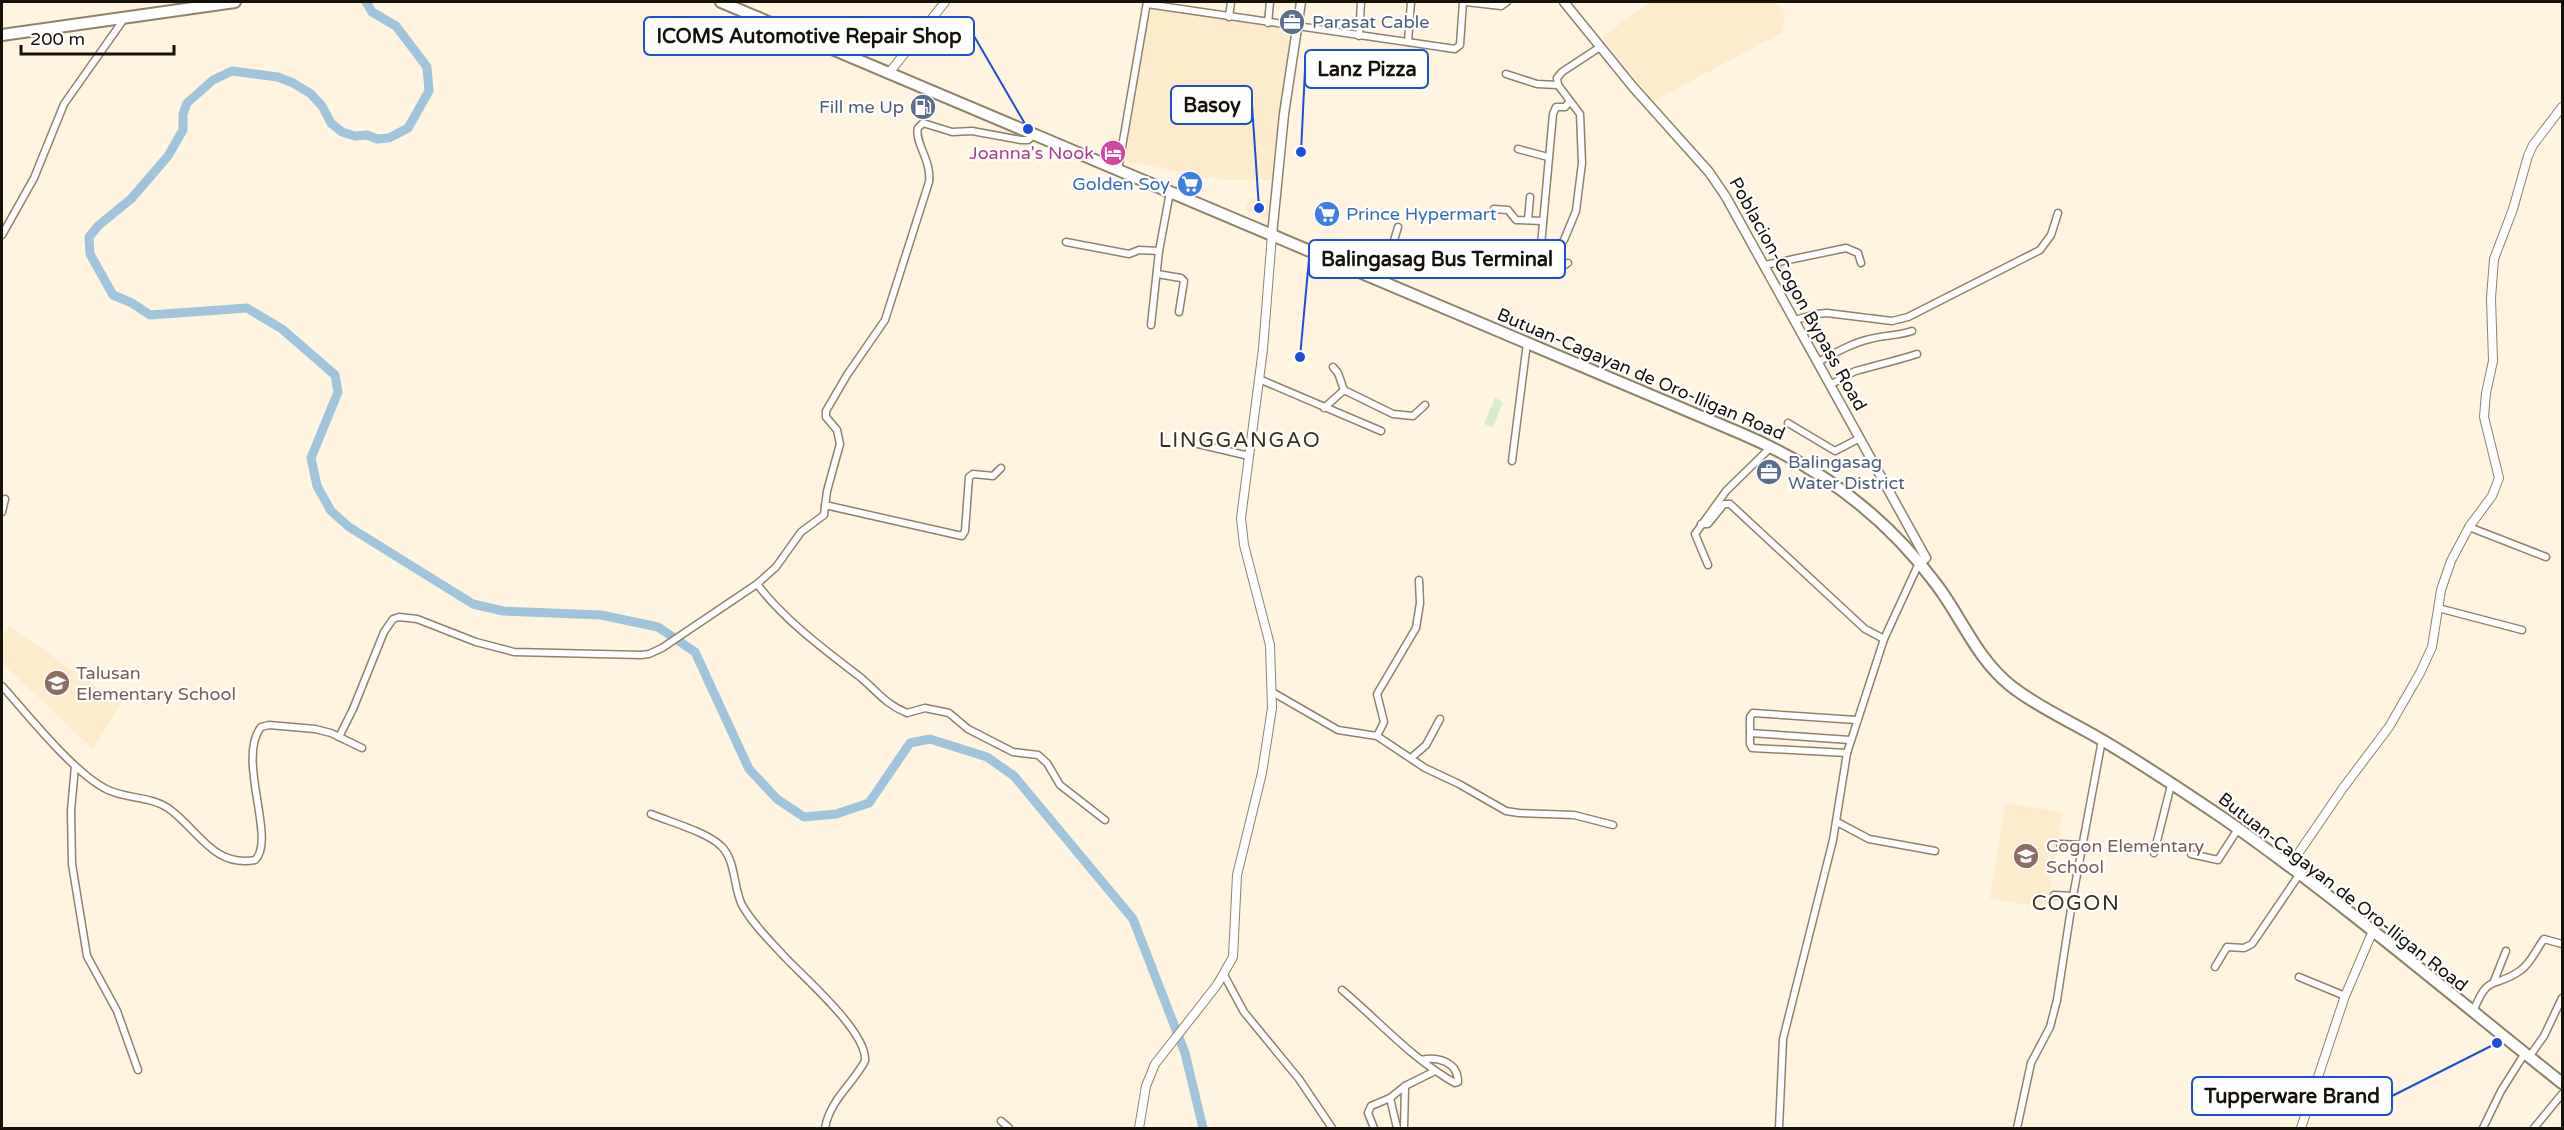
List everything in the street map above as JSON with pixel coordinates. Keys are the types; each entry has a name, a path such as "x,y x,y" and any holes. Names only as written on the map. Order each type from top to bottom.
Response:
{"highway":[{"path":"2,35 235,2"},
{"name":"Butuan-Cagayan de Oro-Iligan Road","path":"721,2 1771,446 1807,466 1850,496 1887,528 1937,585 1977,650 2000,676 2043,708 2102,740 2238,829 2562,1083"}],"main road":[{"path":"1272,235 1284,114 1301,2"},
{"name":"Poblacion-Cogon Bypass Road","path":"1564,2 1718,184 1926,558 1919,563"}],"street":[{"path":"889,73 945,2"},
{"path":"1192,11 1193,2"},
{"path":"1229,17 1231,2"},
{"path":"1268,23 1270,2"},
{"path":"1359,36 1361,2"},
{"path":"1408,42 1411,2"},
{"path":"1118,170 1147,3 1298,28 1455,49 1460,45 1464,2 1501,6 1508,2"},
{"path":"2,235 34,178 64,104 127,16"},
{"path":"1568,263 1563,266 1552,259 1564,240 1576,211 1582,169 1581,117 1558,85 1557,78 1562,72 1600,47"},
{"path":"1506,74 1537,84 1558,85"},
{"path":"1557,249 1541,245 1548,157 1553,112 1556,107 1564,107 1570,101"},
{"path":"2289,867 2404,703 2432,646 2447,572 2469,527 2493,496 2499,478 2484,417 2486,393 2493,361 2494,259 2513,209 2528,156 2562,107"},
{"path":"339,737 353,709 384,632 393,619 399,617 417,619 476,642 514,651 641,655 662,648 758,584 772,571 801,532 822,518 840,444 837,430 827,420 826,411 847,375 885,320 929,183 930,165 917,136 918,128 923,123 956,132 972,131 1021,141 1031,139 1035,134"},
{"path":"1518,149 1548,157"},
{"path":"1151,325 1159,251 1170,192"},
{"path":"1528,220 1530,197"},
{"path":"1494,209 1508,210 1515,219 1543,221"},
{"path":"1795,320 1816,314 1842,314 1892,321 1908,317 2040,250 2048,241 2058,213"},
{"path":"1370,276 1377,264 1390,254 1398,226"},
{"path":"1139,1128 1148,1078 1164,1051 1224,975 1233,957 1237,875 1262,773 1271,724 1270,645 1244,545 1241,510 1259,379 1272,235"},
{"path":"1066,242 1129,254 1139,250 1159,251"},
{"path":"1765,265 1846,248 1858,253 1861,263"},
{"path":"1157,274 1181,278 1184,281 1179,312"},
{"path":"1818,362 1860,342 1877,337 1895,337 1912,331"},
{"path":"1512,461 1527,343"},
{"path":"1830,384 1844,379 1853,371 1885,365 1917,354"},
{"path":"1333,367 1344,390 1399,415 1413,416 1425,405"},
{"path":"1259,379 1381,431"},
{"path":"1334,398 1341,382"},
{"path":"1324,408 1344,390"},
{"path":"1788,423 1835,451 1860,438"},
{"path":"1194,443 1249,456"},
{"path":"1708,565 1695,534 1726,491 1771,446"},
{"path":"825,505 962,536 965,531 969,477 973,474 993,476 1001,468"},
{"path":"2,512 5,499"},
{"path":"1701,524 1708,524 1724,504 1730,504 1865,629 1884,639"},
{"path":"2469,527 2546,557"},
{"path":"1779,1128 1783,1039 1836,822 1850,740 1884,639 1919,563"},
{"path":"1377,736 1384,722 1377,694 1416,628 1419,580"},
{"path":"758,584 811,639 866,682 881,698 907,714 925,708 948,713 968,729 1013,752 1038,755 1053,770 1060,785 1105,820"},
{"path":"2438,608 2522,630"},
{"path":"2,686 75,766 109,791 168,808 189,825 216,854 249,861 258,857 262,846 254,768 255,741 258,731 264,725 315,729 362,748"},
{"path":"1272,692 1338,730 1377,736 1425,768 1512,813 1574,814 1613,825"},
{"path":"1847,753 1750,747 1750,717 1753,713 1856,720"},
{"path":"1411,758 1428,743 1440,719"},
{"path":"1750,734 1850,740"},
{"path":"2017,1128 2031,1063 2050,1027 2065,955 2073,896 2102,740"},
{"path":"75,766 71,811 71,852 87,956 117,1011 138,1070"},
{"path":"2154,853 2171,784"},
{"path":"651,814 704,835 724,848 738,896 748,913 792,965 820,989 861,1045 866,1056 865,1061 837,1097 825,1128"},
{"path":"1836,822 1869,839 1935,851"},
{"path":"2191,854 2218,861 2238,829"},
{"path":"2060,844 2083,845"},
{"path":"2215,967 2227,947 2244,948 2252,944 2299,875"},
{"path":"2054,895 2073,896"},
{"path":"2301,1128 2345,996 2372,933"},
{"path":"2472,1013 2483,990 2494,981 2521,971 2544,939 2562,944"},
{"path":"2494,981 2506,951"},
{"path":"1224,975 1244,1012 1299,1079 1332,1128"},
{"path":"2299,977 2345,996"},
{"path":"1342,990 1421,1060 1435,1071 1455,1083 1459,1080 1445,1061 1434,1058 1421,1060"},
{"path":"2483,1128 2501,1091 2544,1036 2562,998"},
{"path":"1374,1128 1368,1109 1435,1071"},
{"path":"1404,1128 1405,1086"},
{"path":"2534,1128 2562,1094"},
{"path":"1390,1098 1397,1128"},
{"path":"1001,1121 1009,1128"}],"shaded area":[{"path":"1650,2 1775,2 1784,11 1783,32 1654,101 1602,37"},
{"path":"1149,7 1293,29 1275,180 1224,180 1122,161"},
{"path":"1250,197 1269,201 1267,216 1264,218 1245,210"},
{"name":"Talusan Elementary School","path":"9,626 121,704 93,749 2,663 2,637"},
{"name":"Cogon Elementary School","path":"2005,803 2063,812 2047,908 1990,899"}],"green space":[{"path":"1495,398 1503,402 1493,427 1484,424"}],"waterway":[{"path":"366,2 372,12 396,26 427,67 429,91 408,128 389,138 355,136 342,132 331,123 322,106 311,94 278,77 232,71 213,80 187,103 183,114 183,130 168,156 131,199 99,225 89,237 90,254 113,295 132,303 150,315 247,308 282,329 335,375 338,392 311,458 317,486 331,511 349,527 473,604 503,611 601,615 658,627 695,652 749,769 777,799 804,817 836,814 869,803 910,743 930,739 987,757 1014,776 1133,919 1185,1053 1203,1128"}],"place":[{"name":"Parasat Cable","path":"1292,22"},
{"name":"Fill me Up","path":"923,107"},
{"name":"ICOMS Automotive Repair Shop","path":"1028,129"},
{"name":"Lanz Pizza","path":"1301,152"},
{"name":"Joanna's Nook","path":"1113,153"},
{"name":"Golden Soy","path":"1190,184"},
{"name":"Basoy","path":"1259,208"},
{"name":"Prince Hypermart","path":"1327,214"},
{"name":"Balingasag Bus Terminal","path":"1300,357"},
{"name":"Balingasag Water District","path":"1769,472"},
{"name":"Talusan Elementary School","path":"57,683"},
{"name":"Cogon Elementary School","path":"2026,856"},
{"name":"Tupperware Brand","path":"2497,1043"}],"district":[{"name":"LINGGANGAO","path":"1240,440"},
{"name":"COGON","path":"2076,903"}]}
